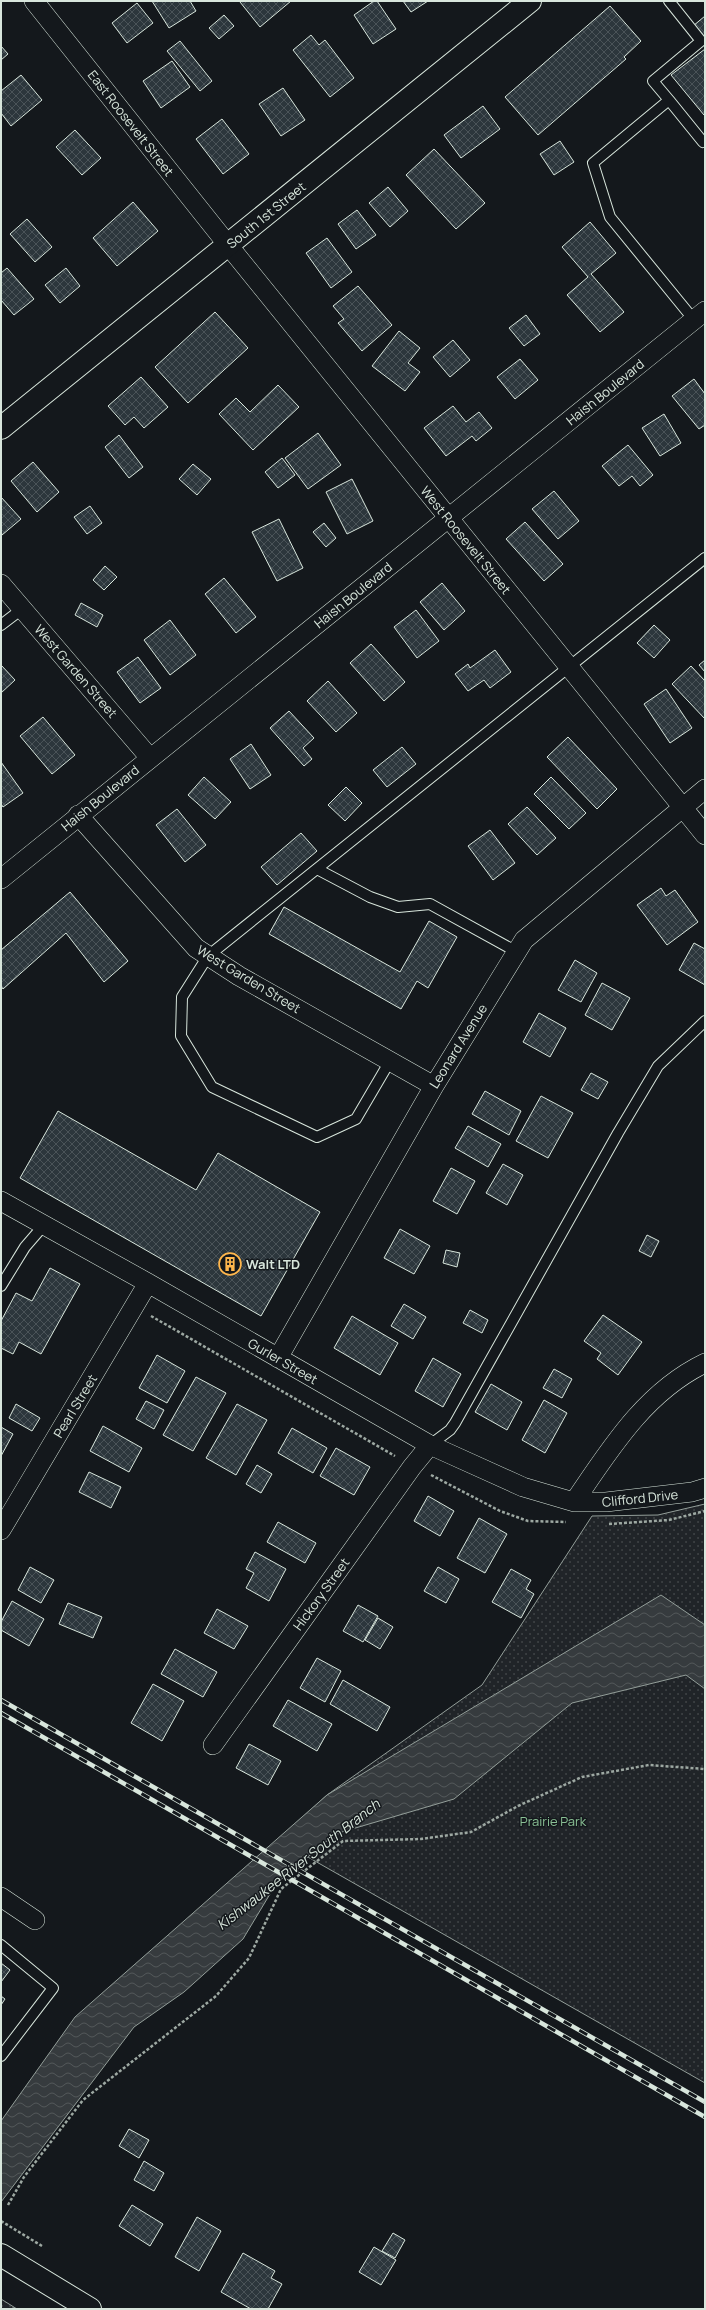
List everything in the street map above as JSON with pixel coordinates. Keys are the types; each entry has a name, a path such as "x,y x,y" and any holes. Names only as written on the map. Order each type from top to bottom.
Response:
{"street":[{"name":"East Roosevelt Street","path":"34,1 228,245"},
{"name":"South 1st Street","path":"1,428 530,1"},
{"name":"West Roosevelt Street","path":"228,245 705,835"},
{"name":"Haish Boulevard","path":"1,879 78,815 699,316"},
{"name":"West Garden Street","path":"1,584 150,758"},
{"name":"Leonard Avenue","path":"278,1358 434,1086 524,940 705,789"},
{"name":"West Garden Street","path":"78,815 184,937 208,956 239,976 434,1086"},
{"name":"Gurler Street","path":"1,1201 148,1282 430,1445 523,1487 574,1502"},
{"name":"Pearl Street","path":"1,1530 148,1282"},
{"path":"574,1502 612,1446 656,1395 690,1370 705,1363"},
{"name":"Hickory Street","path":"212,1745 412,1467 430,1445"},
{"name":"Clifford Drive","path":"574,1502 606,1502 692,1492 705,1488"},
{"path":"1,1897 35,1920"},
{"path":"1,2255 90,2309"}],"lane":[{"path":"669,1 701,41 654,81 704,142 705,140"},
{"path":"669,100 593,163 610,217 699,316"},
{"path":"390,1061 356,1119 317,1137 212,1087 181,1036 182,997 208,956 705,558"},
{"path":"1,625 22,609"},
{"path":"317,869 370,898 398,907 430,904 517,952"},
{"path":"430,1445 450,1430 455,1423 618,1133 658,1066 705,1021"},
{"path":"1,1286 25,1247 44,1225"},
{"path":"1,1945 53,1988 1,2056"}],"path":[{"path":"134,1307 390,1453"},
{"path":"432,1476 500,1511 528,1521 573,1522"},
{"path":"603,1524 641,1523 669,1520 705,1511"},
{"path":"8,2205 24,2177 83,2100 216,1996 249,1958 281,1889 343,1841 421,1839 471,1832 518,1806 582,1777 649,1765 705,1769"},
{"path":"1,2221 42,2246"}],"green space":[{"name":"Prairie Park","path":"705,1504 705,2083 278,1840 327,1795 482,1685 592,1516 658,1515"},
{"path":"1,2299 17,2309 1,2309"}],"water":[{"name":"Kishwaukee River South Branch","path":"661,1595 705,1625 705,1689 686,1675 572,1703 454,1799 335,1834 276,1884 243,1939 184,1992 134,2027 1,2202 1,2121 75,2017 327,1795"}],"building":[{"path":"152,1 190,1 196,11 169,28"},
{"path":"291,1 260,27 240,2"},
{"path":"374,1 377,1 396,29 373,44 354,15"},
{"path":"403,1 428,1 411,12"},
{"path":"137,3 153,23 127,43 112,23"},
{"path":"610,6 641,41 624,57 626,59 538,135 505,97"},
{"path":"224,15 234,26 219,39 209,28"},
{"path":"705,16 705,39 693,26"},
{"path":"311,35 319,45 325,40 354,78 330,97 293,50"},
{"path":"180,41 212,81 200,91 167,51"},
{"path":"1,46 8,54 1,60"},
{"path":"705,49 705,114 704,115 671,75"},
{"path":"172,61 190,87 161,108 143,81"},
{"path":"21,75 42,100 11,126 1,113 1,91"},
{"path":"283,88 305,120 281,136 259,104"},
{"path":"483,106 500,129 461,158 444,135"},
{"path":"222,119 249,154 223,174 196,139"},
{"path":"75,130 101,158 82,175 56,147"},
{"path":"560,141 574,162 554,175 540,154"},
{"path":"434,149 485,203 456,229 406,175"},
{"path":"388,187 408,211 390,227 369,203"},
{"path":"133,202 158,231 117,266 93,238"},
{"path":"357,210 376,235 356,249 338,224"},
{"path":"27,219 52,247 35,262 10,234"},
{"path":"590,222 616,253 591,274 624,312 600,332 567,295 588,277 562,247"},
{"path":"327,238 352,272 331,288 306,253"},
{"path":"7,268 34,299 14,315 1,300 1,273"},
{"path":"66,268 80,286 60,303 45,285"},
{"path":"358,286 392,325 362,351 338,323 344,319 333,306"},
{"path":"215,312 248,348 188,403 155,367"},
{"path":"526,315 540,334 524,346 509,328"},
{"path":"399,331 420,348 408,363 420,372 405,391 372,366"},
{"path":"453,340 470,360 450,377 433,357"},
{"path":"520,359 538,380 515,399 497,377"},
{"path":"141,377 168,407 144,428 134,417 125,425 108,406"},
{"path":"694,379 705,394 705,425 699,429 672,396"},
{"path":"278,385 299,407 253,450 219,414 236,398 250,412"},
{"path":"453,406 466,422 479,412 492,428 476,441 472,436 446,456 424,428"},
{"path":"664,414 681,443 660,456 642,428"},
{"path":"318,433 341,465 308,489 285,458"},
{"path":"119,435 143,467 129,478 105,447"},
{"path":"628,445 653,475 640,486 632,476 619,486 602,466"},
{"path":"282,458 295,475 278,488 265,472"},
{"path":"33,462 59,492 37,512 11,481"},
{"path":"193,464 211,479 197,495 179,479"},
{"path":"352,479 373,521 347,534 326,492"},
{"path":"554,491 579,521 558,539 532,509"},
{"path":"1,497 21,519 2,535 1,533"},
{"path":"90,506 102,523 87,534 74,517"},
{"path":"279,519 303,568 277,581 252,532"},
{"path":"525,522 563,564 544,581 506,539"},
{"path":"324,523 336,538 326,547 313,532"},
{"path":"105,566 117,577 104,590 93,580"},
{"path":"224,578 256,617 236,633 205,594"},
{"path":"442,583 465,611 444,630 420,602"},
{"path":"81,603 103,615 97,627 75,615"},
{"path":"416,610 439,641 417,658 394,627"},
{"path":"170,620 196,655 170,675 144,640"},
{"path":"654,625 670,640 654,658 637,643"},
{"path":"371,644 405,682 384,701 350,663"},
{"path":"495,650 511,672 490,688 484,680 468,691 455,674 468,664 470,668"},
{"path":"138,657 161,688 140,703 117,672"},
{"path":"705,660 705,672 699,665"},
{"path":"1,665 15,680 1,693"},
{"path":"691,666 705,681 705,719 672,684"},
{"path":"328,681 357,713 336,732 307,701"},
{"path":"666,689 692,728 670,743 644,704"},
{"path":"289,711 314,738 303,748 312,759 304,766 270,728"},
{"path":"43,717 75,755 52,774 20,736"},
{"path":"568,737 617,789 597,809 547,757"},
{"path":"251,744 271,775 250,789 230,759"},
{"path":"402,747 416,764 387,787 373,770"},
{"path":"1,762 23,793 3,807 1,804"},
{"path":"204,777 231,802 215,819 188,795"},
{"path":"551,777 586,813 569,829 534,794"},
{"path":"346,787 362,803 345,821 328,805"},
{"path":"527,807 556,838 537,855 508,824"},
{"path":"177,809 206,845 185,862 156,825"},
{"path":"490,830 515,863 493,880 468,846"},
{"path":"301,833 317,851 277,885 261,867"},
{"path":"661,888 666,896 675,890 698,922 667,945 637,905"},
{"path":"70,892 128,961 104,982 66,933 3,989 1,986 1,950"},
{"path":"284,907 400,972 429,921 457,937 428,988 417,981 401,1009 269,934"},
{"path":"694,943 705,949 705,985 679,970"},
{"path":"575,960 597,973 581,1002 558,990"},
{"path":"602,983 630,998 612,1030 585,1015"},
{"path":"539,1013 566,1028 550,1057 523,1042"},
{"path":"591,1073 608,1082 598,1099 581,1090"},
{"path":"485,1091 521,1111 509,1135 472,1114"},
{"path":"541,1096 573,1113 548,1158 516,1141"},
{"name":"Walt LTD","path":"58,1111 196,1190 218,1153 320,1212 261,1316 20,1178"},
{"path":"468,1126 501,1144 488,1167 455,1148"},
{"path":"503,1164 523,1175 507,1205 486,1193"},
{"path":"451,1168 475,1181 457,1214 433,1201"},
{"path":"400,1229 430,1246 414,1274 384,1258"},
{"path":"647,1235 659,1241 651,1257 639,1251"},
{"path":"446,1250 460,1253 457,1267 443,1263"},
{"path":"50,1268 80,1284 41,1354 19,1342 13,1354 1,1348 1,1321 16,1293 32,1301"},
{"path":"404,1304 426,1317 413,1339 391,1326"},
{"path":"470,1310 488,1320 482,1333 463,1323"},
{"path":"603,1315 642,1342 618,1375 597,1359 601,1353 584,1341"},
{"path":"352,1316 398,1343 380,1375 334,1348"},
{"path":"157,1355 185,1371 167,1403 139,1388"},
{"path":"433,1358 461,1374 443,1407 415,1391"},
{"path":"554,1369 572,1379 562,1398 543,1388"},
{"path":"196,1377 226,1393 193,1451 163,1435"},
{"path":"491,1384 522,1402 507,1430 475,1412"},
{"path":"544,1400 567,1413 545,1453 522,1440"},
{"path":"146,1401 164,1410 154,1429 136,1419"},
{"path":"16,1404 40,1418 32,1431 9,1418"},
{"path":"237,1404 267,1420 236,1475 206,1458"},
{"path":"103,1426 142,1448 129,1472 90,1451"},
{"path":"1,1427 13,1434 1,1456"},
{"path":"292,1428 327,1448 313,1473 278,1453"},
{"path":"336,1448 370,1467 354,1495 320,1476"},
{"path":"257,1465 272,1474 261,1493 246,1484"},
{"path":"89,1472 121,1487 111,1508 79,1492"},
{"path":"428,1496 454,1511 440,1536 414,1521"},
{"path":"479,1518 507,1534 485,1573 457,1558"},
{"path":"278,1522 316,1543 305,1563 267,1542"},
{"path":"255,1552 286,1569 269,1601 246,1588 254,1573 246,1569"},
{"path":"30,1567 54,1580 41,1603 18,1590"},
{"path":"438,1567 459,1579 446,1603 424,1591"},
{"path":"511,1569 531,1580 526,1589 534,1594 521,1618 492,1602"},
{"path":"12,1601 44,1619 29,1646 1,1630 1,1622"},
{"path":"68,1603 102,1617 93,1638 59,1624"},
{"path":"358,1605 378,1616 363,1642 343,1631"},
{"path":"217,1609 248,1626 234,1649 204,1633"},
{"path":"378,1618 393,1627 380,1649 365,1640"},
{"path":"175,1649 217,1672 203,1697 161,1674"},
{"path":"317,1658 341,1671 325,1702 300,1688"},
{"path":"343,1680 390,1707 377,1731 330,1704"},
{"path":"153,1684 184,1701 162,1741 131,1723"},
{"path":"288,1700 332,1724 317,1751 273,1726"},
{"path":"249,1744 281,1761 268,1785 236,1768"},
{"path":"1,1963 10,1970 1,1982"},
{"path":"1,1996 5,1999 1,2005"},
{"path":"129,2129 149,2140 139,2158 119,2146"},
{"path":"144,2161 164,2173 154,2191 134,2180"},
{"path":"132,2205 163,2224 150,2246 119,2226"},
{"path":"197,2217 221,2231 199,2271 175,2257"},
{"path":"393,2233 405,2240 395,2258 382,2251"},
{"path":"374,2247 396,2260 381,2285 359,2272"},
{"path":"243,2253 275,2271 271,2278 282,2284 268,2309 251,2309 221,2292"}],"railway":[{"path":"1,1700 705,2102"},
{"path":"1,1713 705,2117"}],"place":[{"name":"Walt LTD","path":"230,1264"}]}
